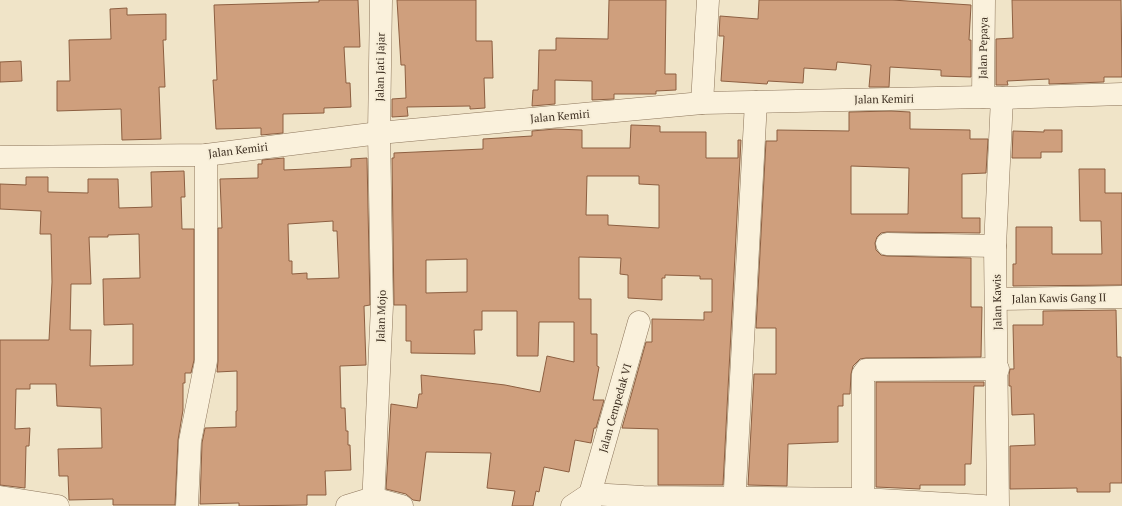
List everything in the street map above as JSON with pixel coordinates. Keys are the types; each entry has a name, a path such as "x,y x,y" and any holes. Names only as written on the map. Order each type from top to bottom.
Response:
{"street":[{"name":"Jalan Jati Jajar","path":"379,133 381,0"},
{"path":"702,103 708,0"},
{"name":"Jalan Pepaya","path":"984,0 992,98"},
{"name":"Jalan Kemiri","path":"0,157 206,155 379,133 702,103 992,98 1122,94"},
{"name":"Jalan Kawis","path":"992,98 997,299 998,506"},
{"path":"734,502 756,102"},
{"name":"Jalan Mojo","path":"373,502 382,305 379,133"},
{"path":"187,506 190,441 206,361 206,155"},
{"path":"887,244 995,246"},
{"name":"Jalan Kawis Gang II","path":"997,299 1122,297"},
{"name":"Jalan Cempedak VI","path":"590,500 639,322"},
{"path":"863,502 863,374 866,370 998,369"},
{"path":"0,497 58,506"},
{"path":"572,506 590,500 643,497 734,502 863,502 983,506"},
{"path":"347,506 373,502 402,506"}],"building":[{"path":"319,0 358,0 360,47 344,47 346,83 350,83 351,107 324,108 324,113 283,114 283,133 261,135 261,128 216,129 213,80 217,80 214,5 319,2"},
{"path":"397,0 476,0 476,41 492,41 493,78 484,78 485,108 470,109 470,106 407,107 408,116 392,117 392,99 406,98 405,65 401,65"},
{"path":"609,0 666,0 665,74 676,74 676,90 656,91 656,94 614,94 614,99 592,100 592,81 555,80 555,104 532,106 533,90 538,90 539,50 556,50 556,38 608,39"},
{"path":"759,0 892,0 971,5 969,40 971,40 971,77 941,76 941,70 890,67 889,87 869,87 871,65 837,62 836,70 804,68 803,83 768,81 767,84 721,81 724,36 719,36 720,16 758,19"},
{"path":"1012,0 1121,0 1122,77 1104,77 1104,82 1049,84 1049,79 1007,81 1008,85 996,85 996,39 1013,38"},
{"path":"127,8 127,15 166,14 166,40 163,40 165,87 159,87 161,139 122,140 121,109 57,111 57,81 70,81 69,40 111,39 110,9"},
{"path":"21,61 22,81 0,82 0,62"},
{"path":"849,112 910,112 910,129 970,130 970,139 988,139 986,173 962,174 962,218 980,218 980,233 887,232 881,233 877,237 875,243 876,250 881,255 887,256 971,258 971,307 982,307 981,357 860,359 853,366 850,394 843,394 843,406 838,406 838,442 788,444 787,486 748,485 754,374 776,374 776,328 756,328 766,141 777,141 777,130 849,131","holes":["851,166 909,168 908,214 851,214"]},
{"path":"631,125 660,126 660,132 706,132 706,158 738,158 738,140 741,140 723,485 658,485 658,429 622,428 646,342 652,342 652,319 704,320 704,312 712,312 712,279 700,279 700,276 665,275 665,278 662,278 662,300 628,298 628,275 620,274 621,258 579,257 579,299 591,299 591,334 597,334 597,366 599,367 593,400 604,400 596,428 594,428 591,443 575,440 569,472 544,467 539,492 536,491 533,506 512,506 515,491 487,488 491,453 426,452 420,501 413,500 406,494 386,489 391,404 417,408 419,394 422,394 421,375 505,385 540,392 547,356 574,362 574,322 539,322 538,356 517,356 517,311 482,311 482,330 474,330 475,354 411,353 411,341 406,341 406,305 394,305 392,158 394,158 394,153 483,149 483,139 532,136 532,131 555,129 582,130 582,148 630,148","holes":["587,176 639,176 639,184 659,185 659,228 608,225 608,215 586,215","467,259 467,292 426,293 426,260"]},
{"path":"1044,130 1062,130 1062,152 1041,152 1041,158 1012,158 1013,131 1044,132"},
{"path":"284,158 284,170 351,167 351,159 367,158 370,305 364,306 366,365 340,366 341,408 345,408 346,431 348,431 348,445 350,445 351,470 325,471 326,495 307,495 307,505 239,506 239,503 200,504 202,443 205,428 236,427 237,411 237,371 217,372 218,228 222,228 220,179 258,178 258,164 262,164 262,160","holes":["333,221 333,231 337,231 339,278 307,279 307,273 292,274 292,261 289,261 288,224"]},
{"path":"1079,169 1105,169 1105,193 1122,193 1122,285 1013,286 1013,264 1016,264 1016,227 1052,227 1052,254 1102,254 1101,221 1080,221"},
{"path":"184,171 185,197 181,197 182,229 194,229 194,360 191,373 185,373 185,383 183,383 183,410 178,440 175,505 113,505 113,499 69,500 68,476 59,476 58,449 102,448 101,408 57,406 56,384 30,384 30,389 16,389 15,429 30,428 29,446 26,446 25,488 0,485 0,340 49,340 52,282 51,234 40,234 41,211 0,209 0,184 26,185 26,177 48,177 48,192 88,193 88,179 118,179 119,208 152,207 151,172","holes":["139,234 140,278 103,279 104,325 133,324 133,365 90,366 91,330 70,330 71,284 91,284 89,237"]},
{"path":"1116,310 1117,357 1121,357 1122,483 1110,483 1110,492 1077,492 1077,488 1010,489 1010,446 1035,445 1034,414 1012,415 1009,375 1010,369 1014,369 1013,325 1043,325 1043,311"},
{"path":"876,382 984,382 984,386 974,386 971,464 965,464 965,485 920,485 920,489 876,487"}]}
